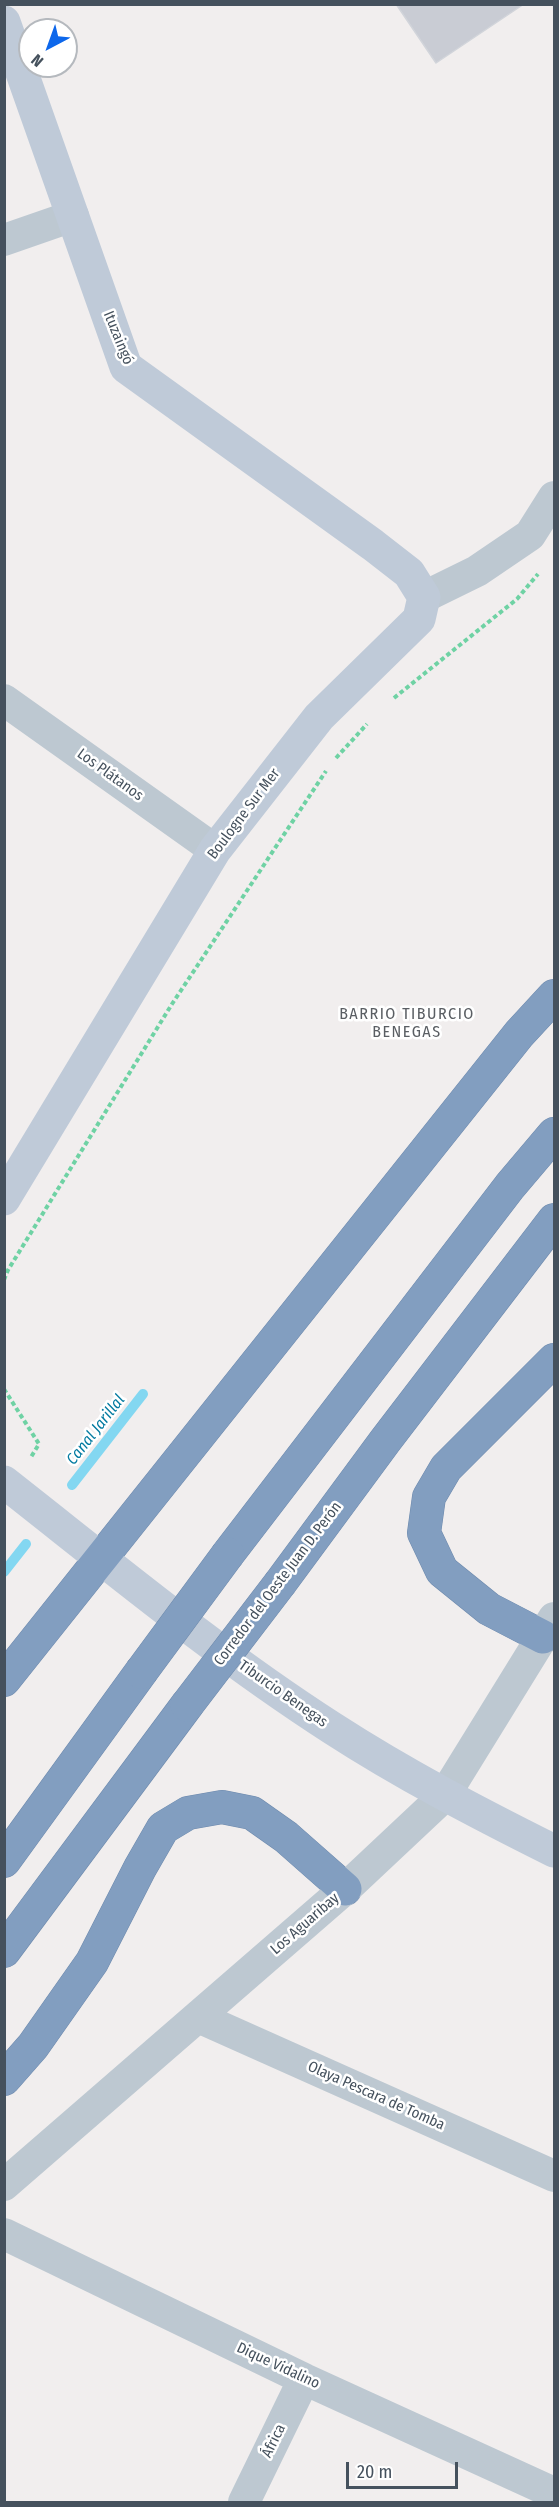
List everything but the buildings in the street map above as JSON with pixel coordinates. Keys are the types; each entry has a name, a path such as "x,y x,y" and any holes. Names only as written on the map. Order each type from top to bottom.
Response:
{"highway":[{"path":"4,1680 519,1034 555,996"},
{"path":"4,1861 228,1554 510,1186 555,1134"},
{"name":"Corredor del Oeste Juan D. Perón","path":"4,1950 385,1441 555,1220"},
{"path":"549,1627 489,1609 442,1571 424,1533 429,1497 446,1468 555,1360"},
{"path":"4,2079 33,2046 92,1962 163,1828 188,1813 222,1807 252,1813 286,1837 345,1889"}],"street":[{"name":"Ituzaingó","path":"4,22 126,367 373,545 409,573 424,597"},
{"path":"4,240 73,216"},
{"path":"424,597 477,571 530,535 555,497"},
{"name":"Boulogne Sur Mer","path":"4,1199 214,850 319,717 419,619 424,597"},
{"name":"Los Plátanos","path":"4,700 214,850"},
{"name":"Tiburcio Benegas","path":"8,1485 100,1558 268,1684 332,1728 444,1796 555,1851"},
{"name":"Los Aguaribay","path":"4,2185 345,1889 444,1796 549,1627"},
{"name":"Olaya Pescara de Tomba","path":"198,2017 555,2176"},
{"name":"Dique Vidalino","path":"4,2234 304,2379 555,2493"},
{"name":"África","path":"244,2502 304,2379"}],"path":[{"path":"385,705 517,599 539,572"},
{"path":"4,1280 166,1014 252,879 331,764 369,722"},
{"path":"4,1389 39,1444 8,1485"}],"waterway":[{"name":"Canal Jarillal","path":"72,1485 143,1394"},
{"name":"Canal Jarillal","path":"4,1572 26,1544"}],"district":[{"name":"BARRIO TIBURCIO BENEGAS","path":"407,1024"}]}
